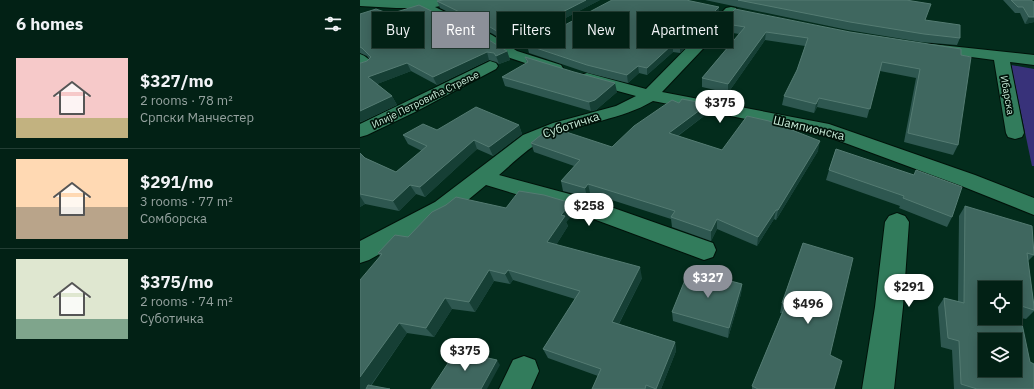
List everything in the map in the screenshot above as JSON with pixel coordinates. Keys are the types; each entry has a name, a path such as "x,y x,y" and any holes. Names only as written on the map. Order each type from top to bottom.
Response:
{"street":[{"path":"360,2 384,5 455,0"},
{"name":"Шампионска","path":"418,3 487,38 582,77 650,95 822,128 967,180 1034,207"},
{"name":"Суботичка","path":"360,253 442,208 530,139 544,131 628,107 642,101 650,95 730,8"},
{"path":"921,47 1034,60"},
{"name":"Ибарска","path":"1001,56 1015,133"},
{"name":"Илије Петровића Стреље","path":"360,131 409,108 490,66"},
{"path":"482,177 580,205 704,250"},
{"path":"878,389 889,307 897,222"}],"shaded area":[{"path":"1011,65 1034,69 1034,166 1032,166"}],"building":[{"path":"586,0 563,12 497,12 497,31 489,27 489,12 459,12 437,1"},
{"path":"612,0 686,0 719,7 714,12 637,12 637,48 669,48 647,68 638,66 627,75 587,65 536,48 565,48 565,25 573,21 573,48 629,48 629,12 589,12"},
{"path":"738,0 906,0 931,4 925,20 960,25 960,38 924,34 850,22"},
{"path":"1011,0 1031,0 1034,2 1034,17 1029,17 1023,7 1018,7"},
{"path":"419,5 433,12 432,12 432,48 489,48 489,40 497,45 497,48 502,48 507,51 496,56 494,53 487,52 433,77 407,63 368,77 392,96 360,111 360,63 367,61 371,57 360,47 360,14 376,9 384,12 372,12 372,48 424,48 424,12 396,12"},
{"path":"735,9 850,32 961,49 961,55 971,57 958,145 908,133 920,69 882,62 870,109 819,98 816,104 784,96 797,70 808,38 766,32 728,84 702,78 727,48 733,48 733,41 745,27 733,25 732,12"},
{"path":"525,57 615,83 595,100 589,102 502,77 528,62"},
{"path":"682,99 708,104 669,133 722,150 747,116 769,121 820,141 778,210 776,210 758,237 717,219 711,231 671,217 675,211 588,184 585,188 561,181 580,160 531,143 551,127 612,147 634,126 672,100 679,103"},
{"path":"476,107 519,125 489,147 474,140 420,187 410,185 393,201 360,194 360,153 365,158 396,172 427,146 403,135 423,124 437,130"},
{"path":"836,149 914,175 916,170 962,187 952,217 903,198 904,196 829,170"},
{"path":"519,191 544,195 571,203 561,215 565,216 547,242 640,267 612,322 675,342 656,389 646,385 645,389 592,389 601,369 543,349 580,291 508,270 505,274 489,270 469,302 445,298 426,328 399,323 360,377 360,280 382,254 378,253 395,235 408,237 432,212 446,205 456,197 506,208"},
{"path":"965,206 1032,226 1034,255 1027,253 1034,310 1022,306 1022,281 978,281 978,325 1022,324 1030,362 1034,364 1034,389 977,389 961,384 959,341 948,338 944,298 964,303"},
{"path":"803,243 853,258 830,355 842,361 834,389 758,389 752,386 786,304 782,303"},
{"path":"689,270 742,284 729,328 672,312"},
{"path":"456,351 497,360 481,389 431,389"},
{"path":"368,385 390,389 366,389"}]}
